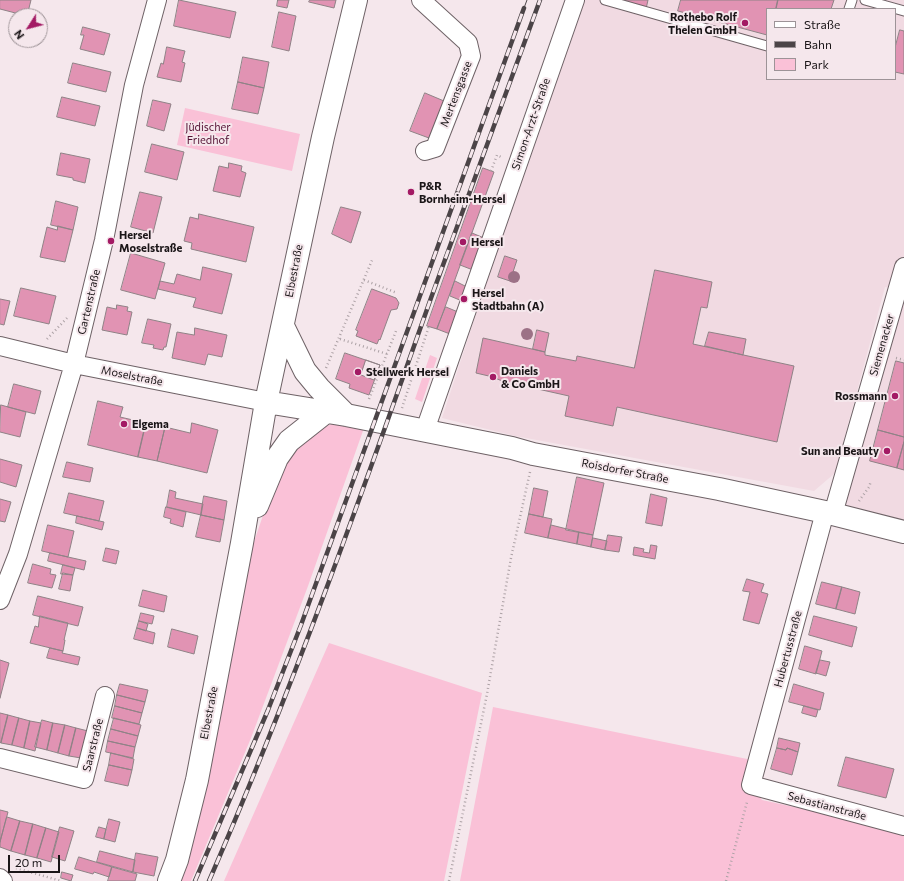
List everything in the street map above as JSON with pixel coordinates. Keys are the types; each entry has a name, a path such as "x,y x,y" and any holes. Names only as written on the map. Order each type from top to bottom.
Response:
{"main road":[{"name":"Elbestraße","path":"169,881 177,860 197,780 242,543 266,402 319,151 356,0"},
{"path":"283,326 305,371 337,413"},
{"name":"Roisdorfer Straße","path":"266,402 337,413 512,448 534,454 719,489 829,513 904,532"},
{"name":"Elbestraße","path":"242,543 277,458 289,441 337,413"}],"street":[{"name":"Gartenstraße","path":"0,600 18,554 74,364 104,240 134,85 157,0"},
{"name":"Mertensgasse","path":"421,0 468,43 471,56 435,148 425,151"},
{"name":"Simon-Arzt-Straße","path":"425,430 575,0"},
{"name":"Siemenacker","path":"829,513 904,267"},
{"name":"Moselstraße","path":"0,346 74,364 266,402"},
{"name":"Hubertusstraße","path":"751,785 829,513"},
{"name":"Saarstraße","path":"0,758 84,780 105,696"},
{"name":"Sebastianstraße","path":"751,785 904,826"}],"lane":[{"path":"605,0 766,46"},
{"path":"865,0 893,8"}],"path":[{"path":"325,370 340,339 373,258"},
{"path":"364,280 397,293"},
{"path":"39,355 46,341 68,316 86,312"},
{"path":"402,408 429,326"},
{"path":"368,402 396,331"},
{"path":"340,339 387,354"},
{"path":"449,881 487,694 511,558 534,454"},
{"path":"856,505 869,487 871,481"},
{"path":"726,881 751,785"},
{"path":"6,876 61,881"}],"shaded area":[{"path":"585,0 904,0 904,291 885,287 835,473 814,491 515,436 442,418 549,91"},
{"path":"904,294 904,520 842,504"}],"green space":[{"name":"Jüdischer Friedhof","path":"185,108 300,134 292,171 177,145"},
{"path":"430,355 437,358 422,402 415,399"},
{"path":"332,424 364,428 308,586 251,738 191,881 180,881 246,565 282,460 316,430"},
{"path":"329,643 482,693 444,881 224,881"},
{"path":"493,707 757,761 751,785 762,800 904,831 904,881 460,881"}],"building":[{"path":"0,0 31,0 29,8 8,8 8,11 0,9"},
{"path":"179,0 236,12 230,38 174,26"},
{"path":"278,0 289,0 287,8 277,6"},
{"path":"310,0 336,0 334,8 309,2"},
{"path":"624,0 648,0 646,9 623,2"},
{"name":"Rothebo Rolf Thelen GmbH","path":"681,0 778,0 776,8 766,8 766,35 678,11"},
{"path":"778,0 834,0 831,8 776,8"},
{"path":"279,12 296,16 289,51 272,47"},
{"path":"83,27 110,34 104,55 80,49 84,35 81,35"},
{"path":"900,30 904,31 904,74 896,72 896,44"},
{"path":"167,47 185,51 182,62 185,63 181,82 157,77 161,63 163,64"},
{"path":"243,57 269,62 264,88 238,82"},
{"path":"73,63 111,72 106,92 68,83"},
{"path":"238,82 264,88 258,114 232,109"},
{"path":"425,93 444,101 429,138 410,131"},
{"path":"62,97 100,106 95,126 57,117"},
{"path":"153,100 171,104 164,131 147,126"},
{"path":"152,144 184,152 177,180 145,172"},
{"path":"61,153 90,159 85,183 73,180 73,178 57,175"},
{"path":"229,163 242,166 241,171 246,173 240,197 213,191 219,166 228,168"},
{"name":"Hersel","path":"483,168 494,172 437,329 427,326"},
{"path":"140,192 162,197 153,233 131,227"},
{"path":"56,201 78,207 73,230 51,225"},
{"path":"341,207 361,212 351,243 332,234"},
{"path":"199,214 254,227 246,262 191,249 192,243 184,241 190,217 198,219"},
{"path":"58,226 73,230 65,262 40,257 47,227 57,230"},
{"path":"472,233 484,238 473,270 460,265"},
{"path":"131,253 165,263 155,299 121,290"},
{"path":"505,256 517,260 510,281 498,277"},
{"path":"203,267 232,274 222,314 193,307 196,298 158,289 160,281 174,284 177,274 200,280"},
{"path":"655,270 712,282 707,308 701,307 693,344 794,366 777,442 617,407 613,426 565,416 569,396 502,381 476,373 483,338 545,352 545,355 576,361 577,356 634,368"},
{"path":"455,281 467,287 462,301 450,296"},
{"path":"21,288 56,296 49,324 14,316"},
{"path":"372,289 396,298 399,303 397,309 391,310 380,340 379,339 377,344 356,336 358,331 356,330"},
{"path":"0,299 10,301 4,325 0,324"},
{"path":"117,305 128,307 127,311 132,312 127,335 102,330 107,307 116,309"},
{"path":"446,307 458,312 450,334 437,329"},
{"path":"148,319 171,324 166,347 164,347 163,350 153,348 154,345 142,343"},
{"path":"195,328 227,335 222,357 208,354 205,365 172,358 177,332 194,335"},
{"path":"537,330 549,333 545,352 533,349"},
{"path":"709,332 746,339 743,355 705,346"},
{"name":"Stellwerk Hersel","path":"345,353 380,365 369,395 349,388 350,384 336,379"},
{"path":"366,360 380,365 374,380 361,375"},
{"name":"Rossmann","path":"896,361 904,363 904,437 878,430"},
{"path":"14,384 41,391 35,414 8,407"},
{"path":"98,401 123,407 120,417 146,423 138,457 88,445"},
{"path":"1,405 26,412 20,437 0,432"},
{"path":"146,423 165,427 157,461 138,457"},
{"path":"192,423 218,430 207,473 157,461 165,427 190,433"},
{"name":"Sun and Beauty","path":"878,430 904,437 897,468 870,461"},
{"path":"904,442 904,470 897,468"},
{"path":"0,459 22,465 16,487 0,482"},
{"path":"67,462 93,468 90,482 63,477"},
{"path":"577,477 604,483 593,535 566,530"},
{"path":"534,488 548,491 543,517 529,514"},
{"path":"170,490 176,492 175,498 203,504 201,515 167,507"},
{"path":"69,493 104,501 99,521 64,513"},
{"path":"651,494 667,498 662,526 646,523"},
{"path":"204,496 227,501 224,520 201,515"},
{"path":"0,499 11,502 5,522 0,521"},
{"path":"166,507 186,512 183,527 170,523 171,519 164,517"},
{"path":"529,514 552,519 548,538 525,533"},
{"path":"201,515 224,520 220,542 196,537"},
{"path":"77,516 104,522 102,530 76,523"},
{"path":"48,525 74,531 68,557 42,551"},
{"path":"551,525 579,532 577,544 548,538"},
{"path":"579,532 593,535 591,547 577,544"},
{"path":"608,535 622,537 619,552 605,550"},
{"path":"593,538 607,541 605,550 591,547"},
{"path":"651,545 657,546 655,559 633,555 634,547 644,549 643,552 649,553"},
{"path":"106,548 119,551 116,564 103,561"},
{"path":"50,553 86,561 84,570 48,561"},
{"path":"33,564 51,569 50,574 56,575 52,588 28,583"},
{"path":"63,565 75,568 73,575 61,574"},
{"path":"63,573 73,575 70,591 59,589"},
{"path":"747,579 764,584 761,592 768,594 759,624 743,620 750,592 743,591"},
{"path":"822,582 842,587 836,609 816,604"},
{"path":"842,587 860,592 855,614 836,609"},
{"path":"143,590 167,596 164,612 139,606"},
{"path":"38,596 83,607 78,626 33,615"},
{"path":"141,613 154,616 152,624 139,621"},
{"path":"40,616 68,623 63,651 30,643 35,626 38,627"},
{"path":"814,616 857,627 852,647 809,635"},
{"path":"139,621 148,624 146,631 137,628"},
{"path":"137,628 155,633 153,644 134,639"},
{"path":"172,629 198,636 194,654 168,647"},
{"path":"805,646 822,651 816,674 799,669"},
{"path":"50,648 63,651 62,653 80,657 78,665 47,658"},
{"path":"0,660 9,663 0,698"},
{"path":"820,660 830,662 826,676 816,673"},
{"path":"120,684 148,690 145,702 117,695"},
{"path":"794,684 824,693 820,710 789,702"},
{"path":"117,695 145,702 142,713 115,706"},
{"path":"115,706 142,713 139,724 112,718"},
{"path":"804,706 818,710 816,717 802,713"},
{"path":"0,713 8,715 1,743 0,742"},
{"path":"8,715 19,718 12,745 1,743"},
{"path":"19,718 30,721 24,748 12,745"},
{"path":"114,718 141,725 138,736 111,729"},
{"path":"42,720 53,723 47,750 35,747"},
{"path":"30,721 41,723 35,751 24,748"},
{"path":"53,723 65,725 58,753 47,750"},
{"path":"65,725 76,728 69,756 58,753"},
{"path":"76,728 88,731 81,758 69,756"},
{"path":"111,729 138,736 135,747 108,741"},
{"path":"779,738 800,743 798,752 787,748 786,750 777,748"},
{"path":"108,741 135,747 133,758 106,752"},
{"path":"777,748 786,750 787,748 798,752 792,775 771,769"},
{"path":"111,753 134,759 132,770 109,765"},
{"path":"846,757 894,769 886,798 838,786"},
{"path":"109,765 132,770 128,786 105,781"},
{"path":"0,810 8,812 0,842"},
{"path":"7,817 20,821 11,851 0,847"},
{"path":"109,819 120,822 115,842 104,839"},
{"path":"20,821 33,824 25,855 11,851"},
{"path":"33,824 46,828 37,858 25,855"},
{"path":"60,827 74,831 65,861 52,857"},
{"path":"99,827 106,829 104,839 96,837"},
{"path":"46,828 59,832 51,862 37,858"},
{"path":"100,851 135,860 133,872 97,862"},
{"path":"136,853 158,857 154,876 133,872"},
{"path":"79,857 112,867 109,877 94,872 93,874 75,869"},
{"path":"112,867 137,874 135,881 108,881"},
{"path":"62,872 73,875 71,881 61,878"}],"tram line":[{"path":"524,8 527,0"}],"railway":[{"path":"209,881 240,809 298,664 540,0"},
{"path":"195,881 268,710 301,625 524,8"}],"place":[{"name":"Rothebo Rolf Thelen GmbH","path":"745,23"},
{"name":"P&R Bornheim-Hersel","path":"411,192"},
{"name":"Hersel Moselstraße","path":"111,241"},
{"name":"Hersel","path":"463,242"},
{"name":"Hersel Stadtbahn (A)","path":"464,299"},
{"name":"Stellwerk Hersel","path":"358,372"},
{"name":"Daniels & Co GmbH","path":"493,377"},
{"name":"Rossmann","path":"895,396"},
{"name":"Elgema","path":"124,424"},
{"name":"Sun and Beauty","path":"887,451"}]}
